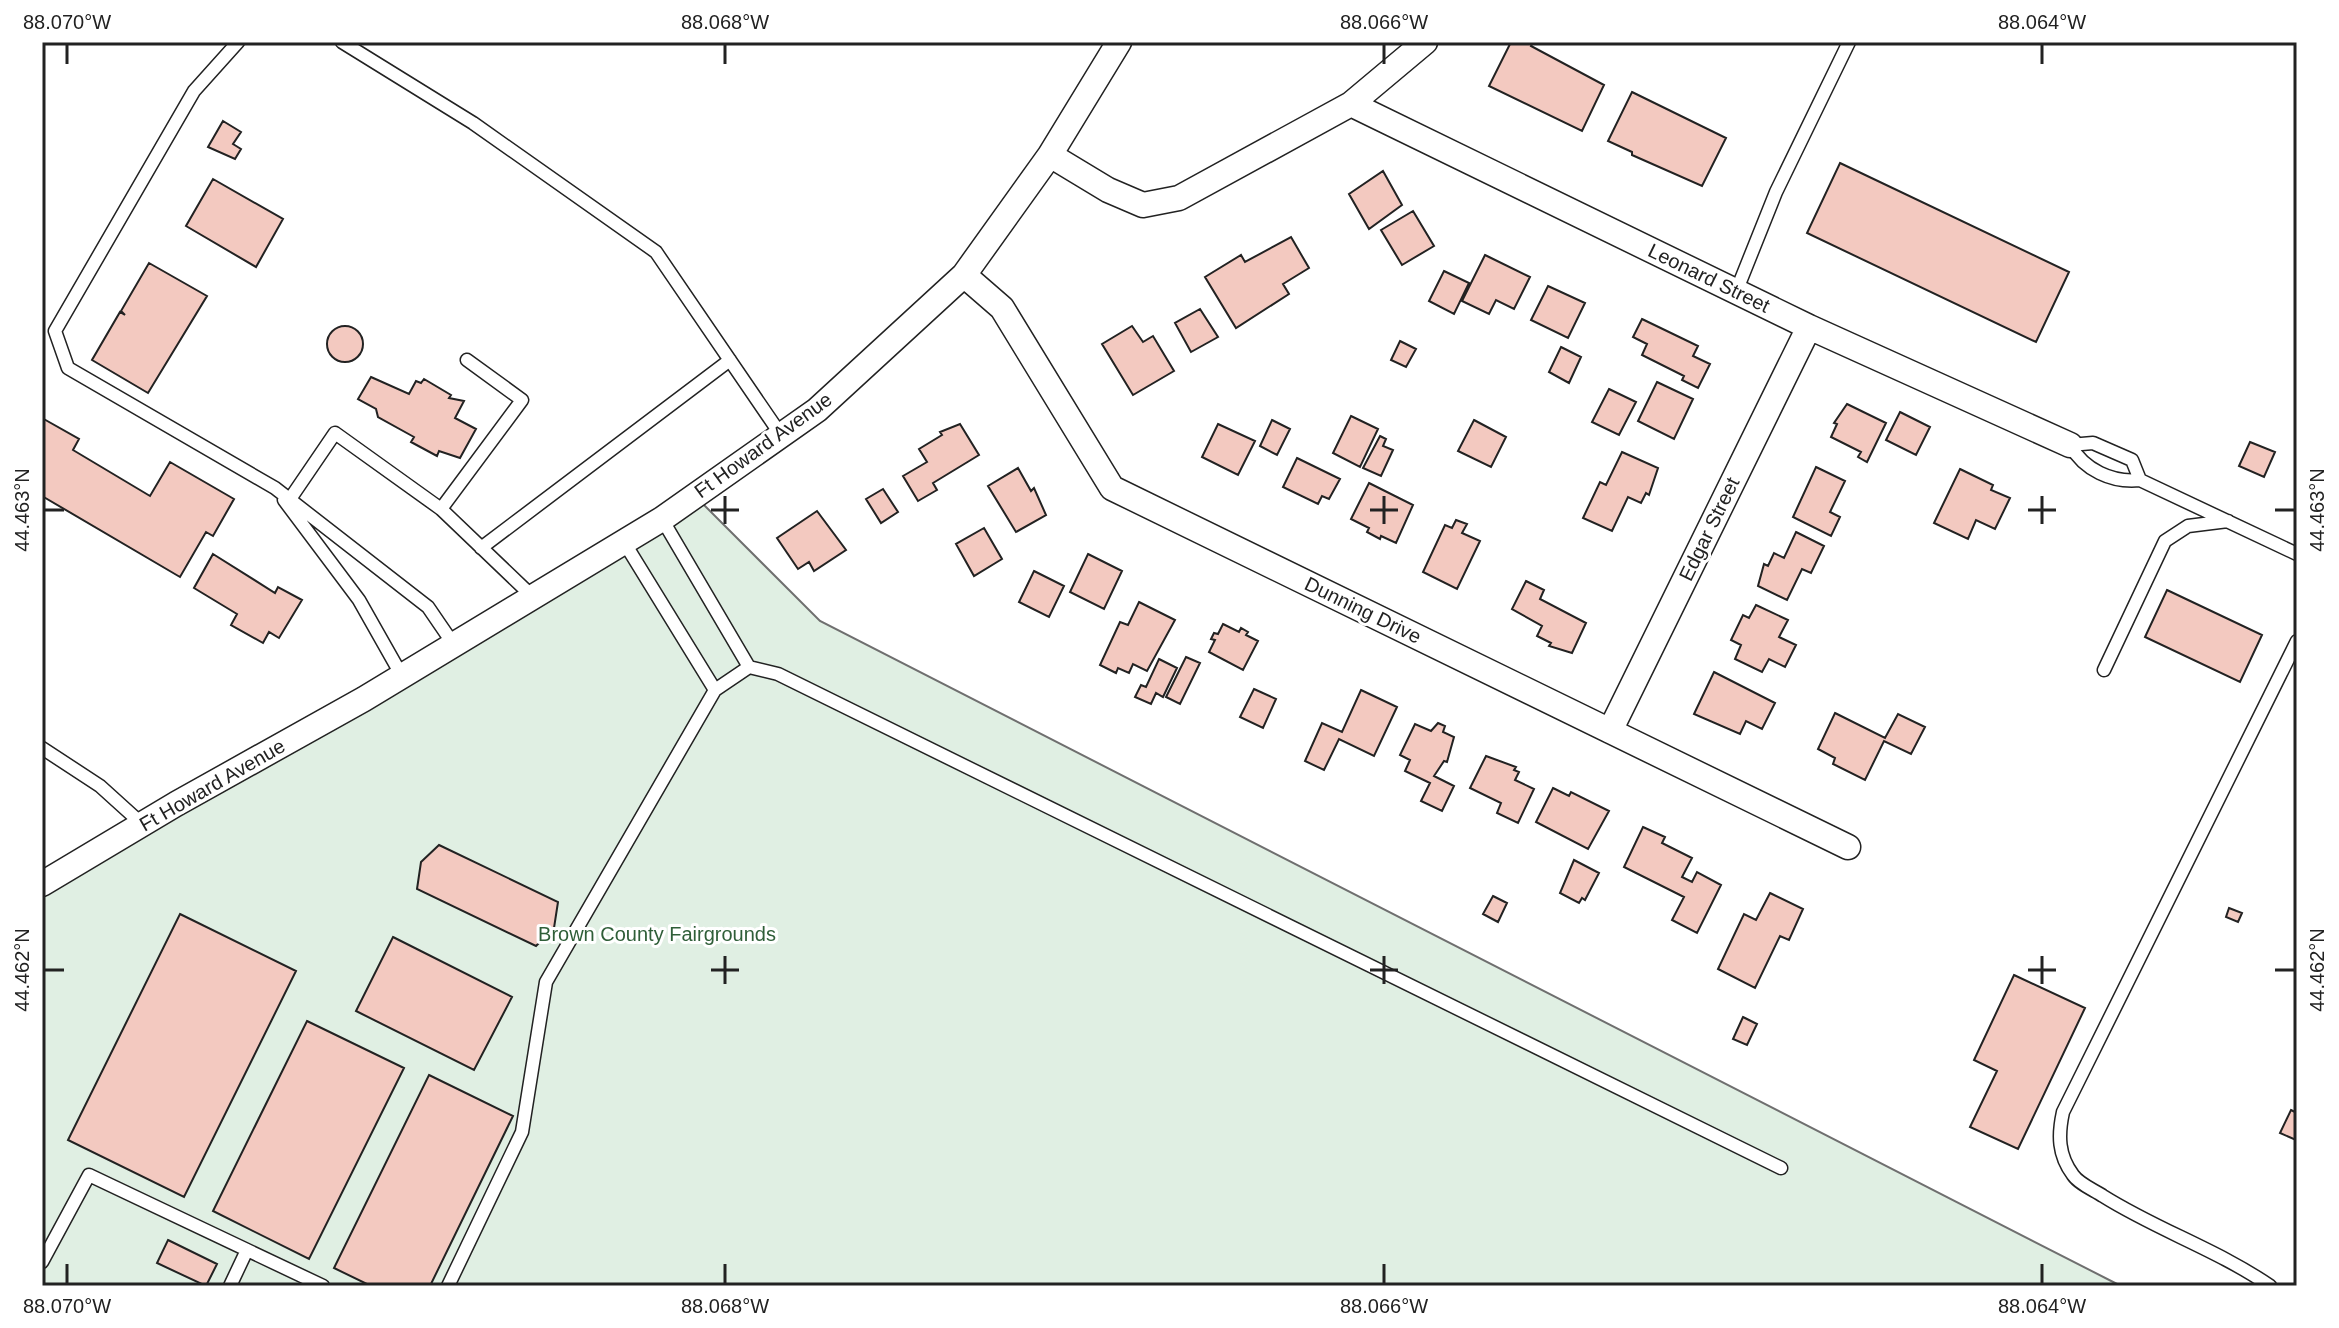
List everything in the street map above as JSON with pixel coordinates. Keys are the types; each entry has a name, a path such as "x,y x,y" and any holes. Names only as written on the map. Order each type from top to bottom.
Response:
{"street":[{"name":"Ft Howard Avenue","path":"42,884 402,676 662,519 817,410 964,275 1050,155 1119,42"},
{"path":"1050,155 1108,190 1143,205 1179,198 1351,104 1425,42"},
{"name":"Leonard Street","path":"1351,104 1809,327 2070,445"},
{"name":"Dunning Drive","path":"964,275 1002,308 1112,488 1848,847"},
{"name":"Edgar Street","path":"1610,731 1809,327"}],"lane":[{"path":"238,42 194,91 55,331 68,368 275,488 428,607 454,645"},
{"path":"342,42 473,123 656,252 781,435"},
{"path":"1736,292 1776,192 1849,42"},
{"path":"441,509 522,400 467,360"},
{"path":"481,548 730,360"},
{"path":"290,499 335,433 441,509 533,597"},
{"name":"Leonard Street","path":"2140,480 2132,460 2093,443 2070,445 2080,463 2123,481 2140,480 2297,554"},
{"path":"275,488 359,600 402,676"},
{"path":"662,519 749,667 778,674 1781,1168"},
{"path":"2104,670 2165,541 2188,526 2228,521"},
{"path":"624,542 715,690"},
{"path":"2270,1286 2249,1271 2125,1210 2074,1178 2062,1155 2058,1135 2063,1112 2297,641"},
{"path":"448,1286 522,1132 546,982 715,690 749,667"},
{"path":"42,748 100,786 142,824"},
{"path":"42,1262 89,1175 323,1286"},
{"path":"230,1286 247,1250"}],"green space":[{"name":"Brown County Fairgrounds","path":"695,496 820,621 2121,1286 42,1286 42,884"}],"building":[{"path":"1511,42 1533,42 1531,46 1604,85 1582,131 1489,86"},
{"path":"1632,92 1726,138 1702,186 1608,141"},
{"path":"223,121 241,132 233,144 241,149 235,159 208,147"},
{"path":"1840,163 2069,272 2036,342 1807,233"},
{"path":"1383,171 1402,205 1369,229 1349,194"},
{"path":"213,179 283,219 256,267 186,226"},
{"path":"1413,211 1434,246 1402,265 1381,230"},
{"path":"1291,237 1309,268 1283,284 1289,294 1236,328 1205,277 1241,255 1245,262"},
{"path":"1485,255 1530,277 1514,309 1496,300 1489,314 1462,301"},
{"path":"149,263 207,296 148,393 92,360 120,312 125,315 121,311"},
{"path":"1444,271 1469,283 1454,314 1429,301"},
{"path":"1548,286 1585,303 1568,338 1531,320"},
{"path":"1200,309 1218,337 1191,352 1175,323"},
{"path":"1642,319 1698,346 1693,356 1710,364 1698,388 1682,380 1684,376 1642,355 1647,344 1633,337"},
{"path":"345,326 358,331 363,344 358,357 345,362 332,357 327,344 332,331"},
{"path":"1132,326 1143,342 1153,336 1174,371 1133,395 1102,344"},
{"path":"1400,341 1416,349 1406,367 1391,360"},
{"path":"1561,347 1581,357 1569,383 1549,372"},
{"path":"371,377 409,394 416,381 421,383 424,379 451,395 449,398 464,401 455,418 476,429 460,458 439,451 437,456 411,442 414,437 378,417 376,409 358,399"},
{"path":"1657,382 1693,399 1674,439 1638,421"},
{"path":"1609,389 1636,402 1619,435 1592,422"},
{"path":"1847,404 1886,423 1867,462 1858,457 1861,452 1831,437 1837,424 1834,423"},
{"path":"1900,412 1930,427 1916,455 1886,440"},
{"path":"1351,416 1378,429 1360,467 1333,453"},
{"path":"42,418 79,439 73,450 150,496 170,462 234,499 213,536 206,532 180,577 42,496"},
{"path":"1272,420 1290,429 1277,455 1260,446"},
{"path":"1474,420 1506,437 1491,467 1458,451"},
{"path":"960,424 979,455 933,483 937,490 918,501 903,476 927,462 919,449 942,435 940,432"},
{"path":"1218,424 1255,441 1238,475 1202,457"},
{"path":"1380,436 1386,439 1383,446 1393,450 1381,476 1363,468"},
{"path":"2250,442 2275,452 2264,477 2239,466"},
{"path":"1622,452 1658,468 1649,495 1646,493 1641,503 1628,497 1612,531 1583,518 1600,482 1606,485"},
{"path":"1297,458 1340,479 1329,499 1322,496 1318,504 1283,487"},
{"path":"1816,467 1845,481 1830,512 1840,517 1831,536 1793,517"},
{"path":"1018,468 1031,491 1034,488 1046,515 1016,532 988,486"},
{"path":"1960,469 1993,485 1991,490 2010,498 1995,529 1976,520 1968,539 1934,523"},
{"path":"1369,483 1413,505 1396,543 1381,536 1380,539 1367,532 1369,528 1351,519"},
{"path":"883,489 898,512 881,523 866,499"},
{"path":"817,511 846,550 814,571 809,562 798,569 777,538"},
{"path":"1456,520 1467,524 1462,533 1480,541 1457,589 1423,572 1445,525 1452,528"},
{"path":"984,528 1002,559 974,576 956,544"},
{"path":"1796,532 1824,546 1811,573 1802,569 1787,600 1758,586 1764,564 1768,566 1774,553 1784,558"},
{"path":"213,554 275,593 278,587 302,600 279,638 269,632 263,643 231,625 237,614 194,588"},
{"path":"1088,554 1122,571 1104,609 1070,592"},
{"path":"1034,571 1064,586 1049,617 1019,602"},
{"path":"1526,581 1544,590 1540,599 1586,623 1572,653 1549,646 1551,643 1537,636 1542,626 1512,609"},
{"path":"2167,590 2262,635 2240,682 2145,637"},
{"path":"1139,602 1175,620 1147,671 1133,664 1129,673 1118,668 1116,673 1100,665 1120,622 1128,625"},
{"path":"1756,605 1788,620 1779,637 1796,645 1785,667 1769,659 1762,672 1735,659 1741,645 1731,640 1743,615 1749,618"},
{"path":"1223,624 1239,632 1241,628 1248,632 1246,635 1258,641 1243,670 1209,652 1215,640 1211,639 1214,633 1218,634"},
{"path":"1186,657 1200,663 1180,704 1166,697"},
{"path":"1159,659 1177,668 1163,697 1156,693 1151,704 1135,697 1141,685 1146,687"},
{"path":"1714,672 1775,703 1762,729 1746,721 1740,734 1694,714"},
{"path":"1254,689 1276,699 1263,728 1240,717"},
{"path":"1361,690 1397,707 1374,756 1339,739 1324,770 1305,761 1322,723 1342,732"},
{"path":"1835,713 1885,738 1898,714 1925,727 1911,754 1884,741 1865,780 1833,764 1835,758 1818,749"},
{"path":"1438,723 1445,726 1443,732 1454,737 1447,762 1444,761 1434,776 1454,786 1442,811 1421,801 1430,783 1405,771 1410,760 1400,755 1415,724 1431,731"},
{"path":"1486,756 1516,767 1514,770 1519,772 1515,780 1534,789 1518,823 1497,813 1501,803 1470,788"},
{"path":"1553,788 1569,796 1571,792 1609,811 1588,849 1536,822"},
{"path":"1643,827 1665,837 1662,843 1692,858 1682,877 1692,882 1697,872 1721,885 1697,933 1672,920 1684,897 1624,867"},
{"path":"439,845 558,902 554,928 536,946 417,889 421,862"},
{"path":"1574,860 1599,873 1585,900 1582,898 1579,903 1560,893"},
{"path":"1770,893 1803,909 1789,940 1780,936 1755,988 1718,969 1744,914 1756,920"},
{"path":"1493,896 1507,903 1498,922 1483,914"},
{"path":"2229,908 2242,913 2238,922 2226,917"},
{"path":"180,914 296,971 184,1197 68,1140"},
{"path":"393,937 512,997 474,1070 356,1011"},
{"path":"2014,975 2085,1008 2018,1149 1970,1127 1997,1071 1974,1060"},
{"path":"1743,1017 1757,1024 1747,1045 1733,1039"},
{"path":"307,1021 404,1068 309,1259 213,1211"},
{"path":"429,1075 513,1116 430,1286 371,1286 334,1268"},
{"path":"2291,1110 2297,1113 2296,1140 2280,1133"},
{"path":"168,1240 217,1264 206,1286 157,1263"}]}
